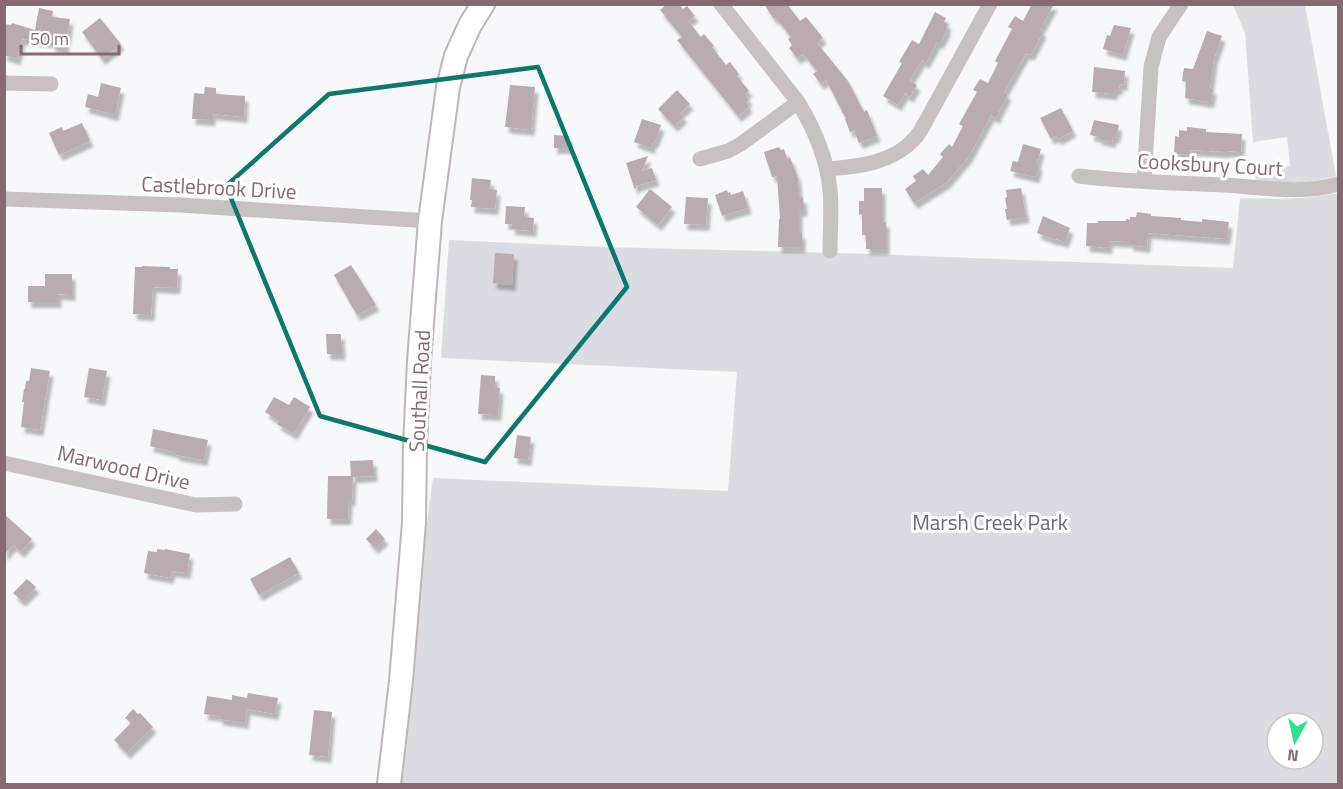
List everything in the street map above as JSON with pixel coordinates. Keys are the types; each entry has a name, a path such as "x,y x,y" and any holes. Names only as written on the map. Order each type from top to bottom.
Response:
{"street":[{"name":"Southall Road","path":"388,784 401,681 414,522 419,361 430,221 448,87 456,56 483,4"},
{"path":"721,4 798,102 809,120 827,169 830,193 830,251"},
{"path":"827,169 862,165 887,158 903,149 915,137 990,4"},
{"path":"1144,181 1151,67 1159,37 1181,4"},
{"path":"4,83 51,84"},
{"path":"700,159 728,151 741,144 798,102"},
{"name":"Cooksbury Court","path":"1079,176 1287,190 1321,189 1338,184"},
{"name":"Castlebrook Drive","path":"4,199 180,205 430,221"},
{"name":"Marwood Drive","path":"4,463 196,505 235,504"}],"highlighted area":[{"path":"538,67 627,287 485,462 320,416 226,186 329,94"}],"green space":[{"path":"1233,5 1305,5 1336,176 1306,182 1256,182 1255,172 1290,166 1287,137 1253,142 1245,33"},
{"name":"Marsh Creek Park","path":"1338,193 1338,784 393,784 433,478 728,491 737,372 441,358 449,240 1233,268 1240,198 1313,197"}],"building":[{"path":"667,4 679,4 683,9 687,6 695,16 688,21 701,37 704,34 726,65 730,62 739,74 737,76 749,91 745,94 749,100 746,102 749,107 738,116 677,40 682,37 660,10"},
{"path":"764,4 787,4 800,21 806,17 823,38 817,43 848,81 864,112 867,110 877,136 859,143 854,130 850,132 846,119 826,80 821,84 813,74 817,71 803,54 797,58 789,48 792,45 788,39 791,37"},
{"path":"1032,4 1054,4 1040,30 1043,32 1031,55 1026,53 1004,92 1008,94 996,118 991,115 969,156 947,182 914,203 905,189 916,181 913,176 923,169 928,175 943,157 940,154 949,144 952,147 963,126 959,124 977,92 973,90 980,79 988,83 998,63 995,61 1012,29 1008,27 1015,16 1023,21"},
{"path":"39,8 53,11 52,17 70,19 65,48 52,46 52,42 22,39 17,59 4,55 4,24 11,25 12,23 35,30"},
{"path":"935,12 946,18 944,22 948,24 947,30 940,43 937,42 926,63 922,60 910,80 917,85 910,97 905,93 898,105 883,96 912,40 919,44"},
{"path":"100,18 121,44 102,59 82,32"},
{"path":"1114,25 1131,28 1123,55 1103,49 1107,35 1110,36"},
{"path":"1207,31 1222,36 1214,59 1210,88 1213,89 1209,102 1185,98 1186,82 1182,81 1184,68 1193,69"},
{"path":"1094,67 1125,71 1124,85 1120,84 1114,94 1092,92"},
{"path":"101,83 121,88 115,115 85,107 88,94 98,97"},
{"path":"510,85 535,87 531,130 505,127"},
{"path":"205,87 216,88 216,94 245,96 244,117 212,114 212,120 192,119 194,93 204,94"},
{"path":"677,90 690,104 680,113 684,117 674,126 658,109"},
{"path":"1061,108 1073,131 1058,139 1056,136 1051,139 1040,118"},
{"path":"642,119 661,125 651,148 634,142"},
{"path":"1094,120 1119,125 1116,138 1113,137 1112,142 1090,135"},
{"path":"82,123 90,141 59,155 49,133 62,127 63,131"},
{"path":"1187,127 1206,129 1206,132 1242,134 1241,152 1189,150 1189,155 1174,154 1175,136 1179,137 1179,130 1187,131"},
{"path":"554,135 569,136 569,148 554,148"},
{"path":"1023,144 1041,149 1036,177 1010,171 1013,161 1018,162"},
{"path":"779,147 781,150 784,149 787,159 790,157 798,179 799,198 803,197 804,210 799,211 799,233 802,233 802,247 778,247 780,219 777,176 772,177 764,152"},
{"path":"648,156 642,171 652,168 656,180 636,186 635,190 626,163"},
{"path":"472,178 491,180 490,189 497,190 495,209 471,207"},
{"path":"864,188 882,188 882,221 886,222 886,249 866,249 866,235 862,235 862,214 859,215 859,201 864,201"},
{"path":"1021,188 1026,217 1007,220 1006,190"},
{"path":"650,189 672,207 658,225 636,207"},
{"path":"727,190 731,195 743,191 748,208 722,216 715,195"},
{"path":"686,197 708,198 706,225 684,224"},
{"path":"506,206 525,207 524,217 534,218 533,231 511,229 512,224 505,224"},
{"path":"1137,212 1151,214 1151,216 1181,218 1181,220 1202,222 1202,219 1229,222 1227,239 1148,233 1147,247 1130,245 1130,242 1109,241 1109,248 1086,246 1087,223 1126,221 1126,219 1130,220 1130,217 1136,217"},
{"path":"1043,216 1070,228 1065,242 1037,233"},
{"path":"495,253 514,254 512,285 493,283"},
{"path":"351,265 376,305 357,315 334,275"},
{"path":"135,267 178,269 177,288 153,287 151,315 133,314"},
{"path":"45,274 72,274 72,295 58,294 58,302 28,302 28,286 45,286"},
{"path":"326,334 341,334 342,354 327,354"},
{"path":"31,368 50,371 40,430 21,427 24,389 26,381 29,381"},
{"path":"89,368 107,371 102,400 84,397"},
{"path":"481,375 495,376 495,387 500,388 498,415 478,414"},
{"path":"274,397 289,405 294,397 310,407 294,434 277,424 279,421 265,412"},
{"path":"153,429 208,440 204,460 176,455 176,453 150,446"},
{"path":"517,435 531,437 528,460 514,458"},
{"path":"373,460 374,476 353,477 348,519 327,519 328,476 351,476 350,461"},
{"path":"4,514 32,539 21,552 13,545 4,555"},
{"path":"376,529 385,539 375,548 366,539"},
{"path":"157,549 190,554 187,573 172,571 170,578 144,573 148,551 157,552"},
{"path":"290,557 299,573 259,595 250,579"},
{"path":"27,579 36,587 22,601 13,593"},
{"path":"248,693 278,698 275,714 247,709 245,723 204,714 207,696 232,700 232,695 247,698"},
{"path":"133,709 153,727 127,753 114,740 131,723 125,718"},
{"path":"314,710 332,712 328,757 309,755"}]}
